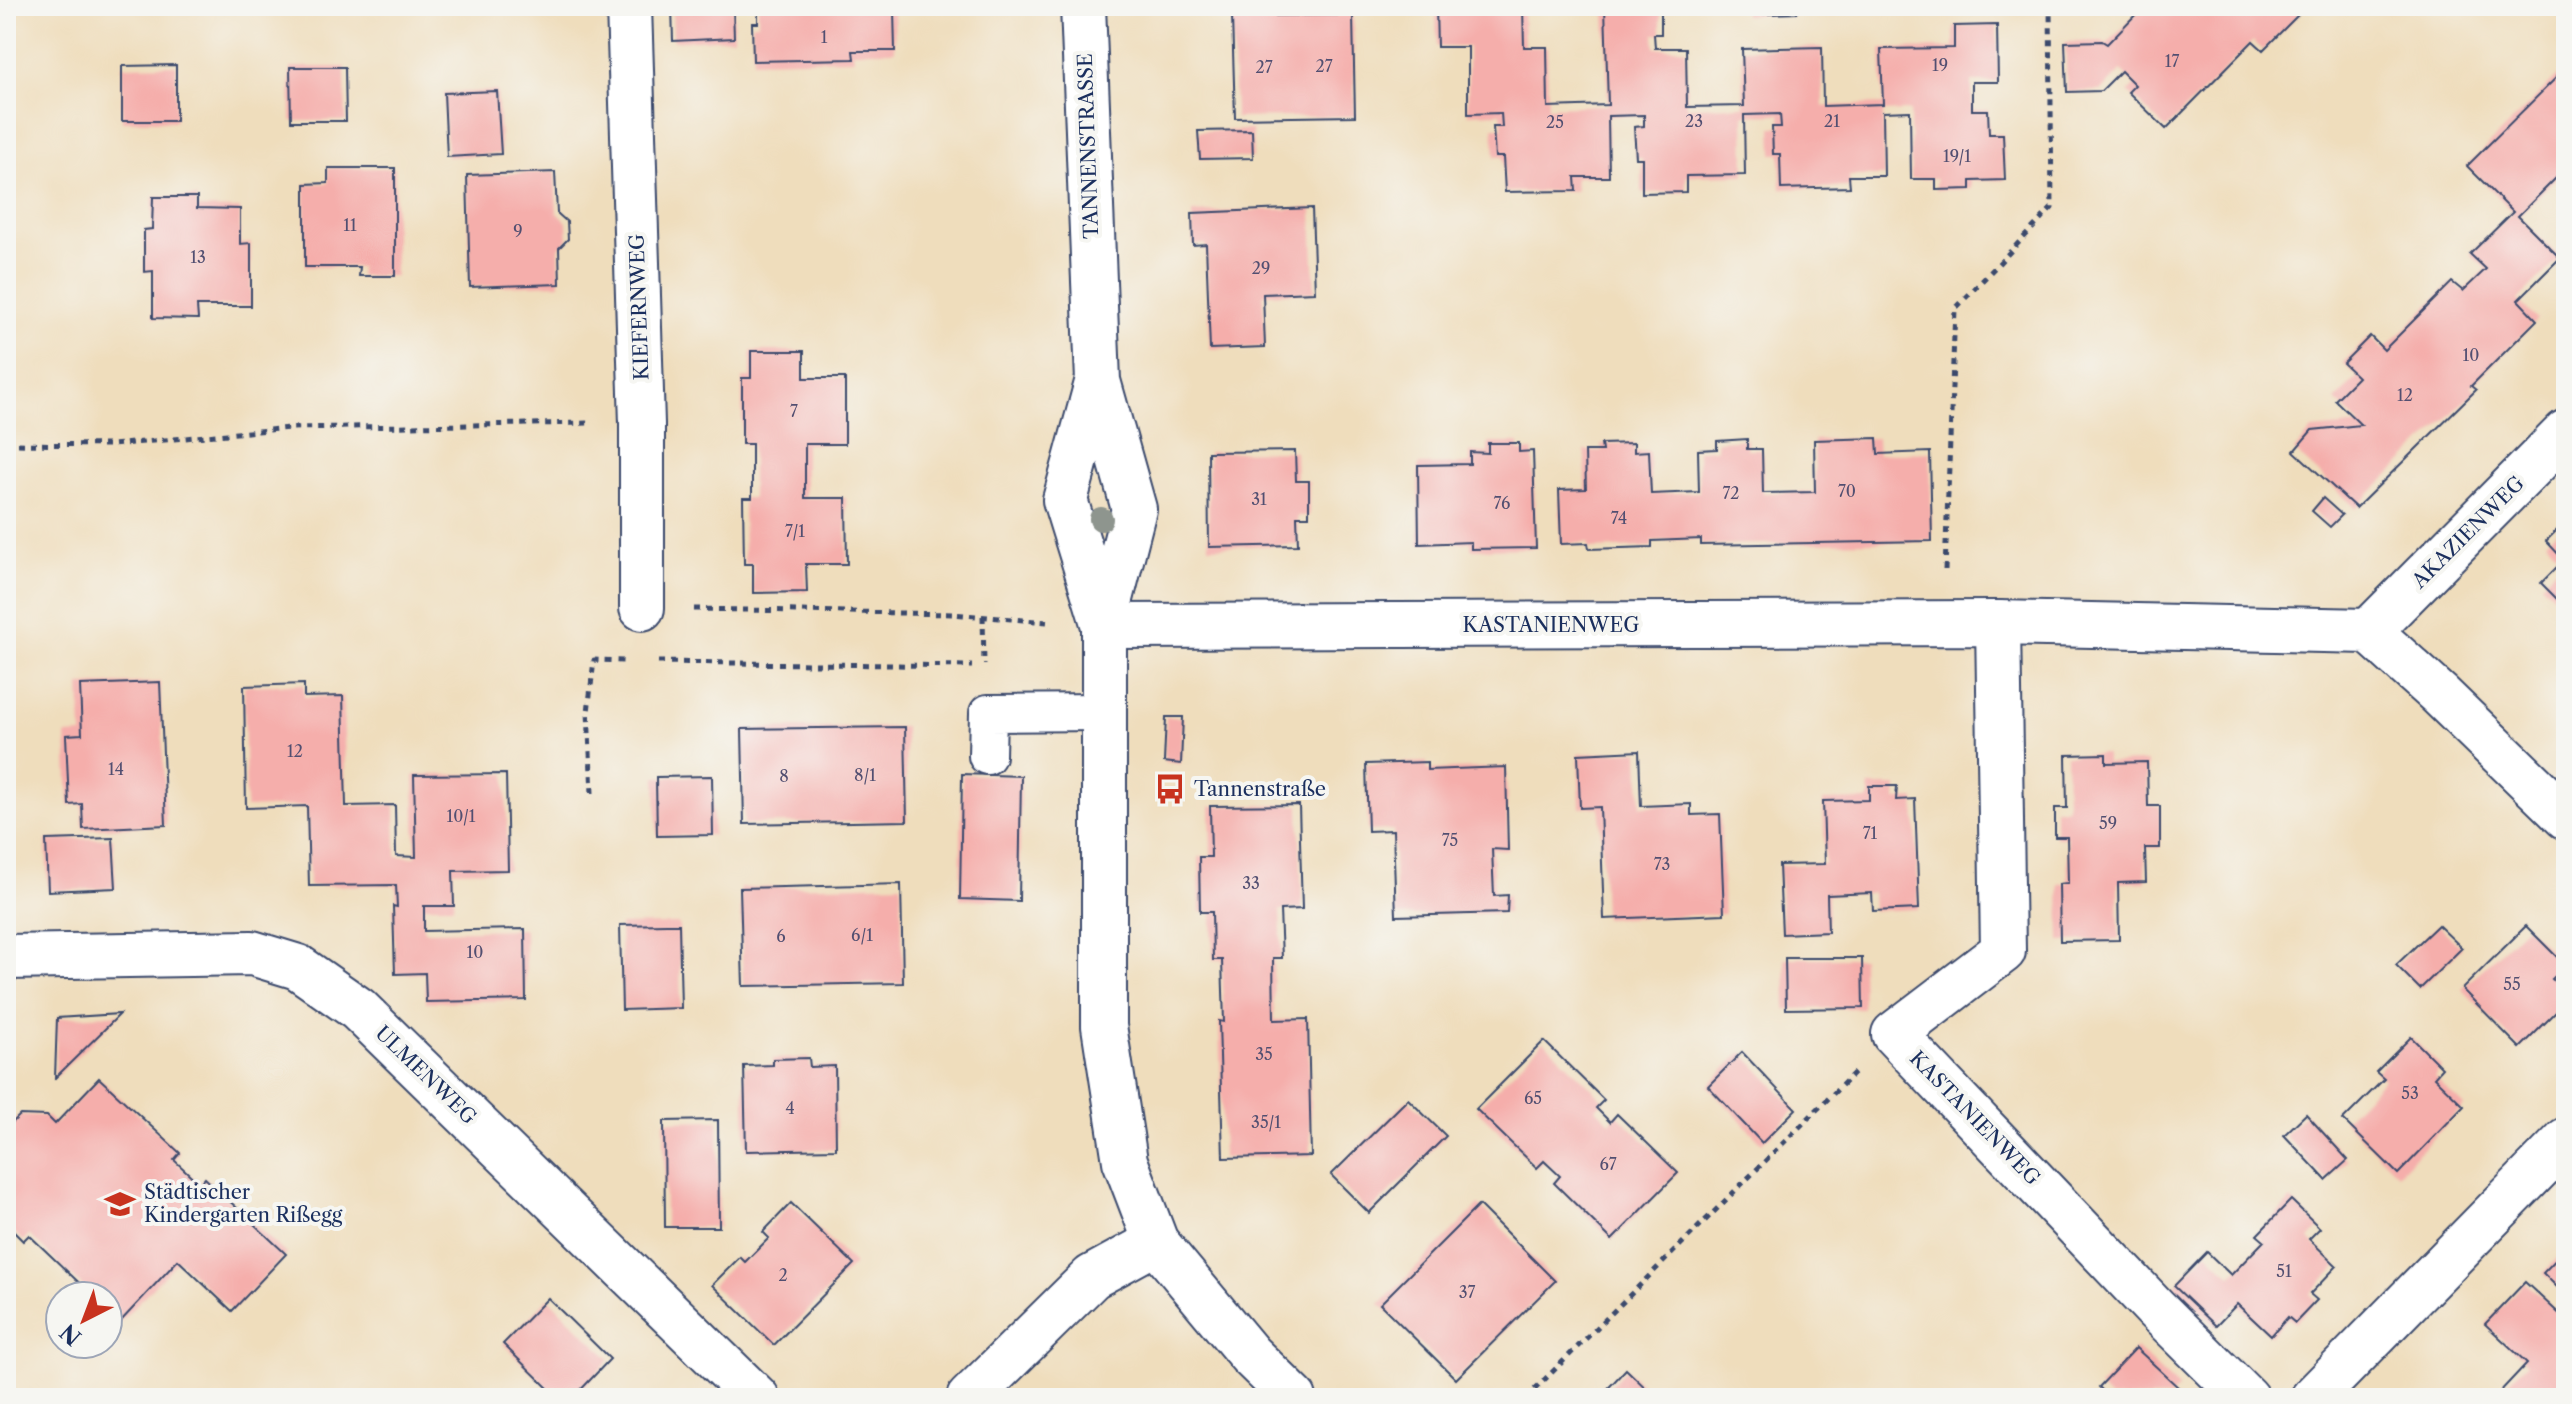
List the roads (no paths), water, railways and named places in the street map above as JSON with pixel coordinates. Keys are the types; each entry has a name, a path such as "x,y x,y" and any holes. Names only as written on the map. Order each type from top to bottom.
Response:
{"street":[{"name":"KIEFERNWEG","path":"629,6 642,424 642,608"},
{"name":"TANNENSTRASSE","path":"1083,6 1098,381 1134,509 1104,626 1104,1026 1125,1161 1156,1242 1250,1355 1294,1398"},
{"name":"TANNENSTRASSE","path":"1098,381 1065,500 1104,626"},
{"name":"AKAZIENWEG","path":"2369,631 2566,432"},
{"name":"KASTANIENWEG","path":"1998,623 2003,951 1894,1034 2156,1309 2246,1398"},
{"name":"KASTANIENWEG","path":"1104,626 1998,623 2369,631"},
{"path":"2369,631 2566,817"},
{"name":"ULMENWEG","path":"6,957 252,953 298,967 358,1009 757,1398"},
{"path":"2313,1398 2566,1140"},
{"path":"969,1398 1092,1277 1156,1242"}],"lane":[{"path":"987,756 988,713 1105,712"}],"place":[{"name":"Tannenstraße","path":"1170,789"},
{"name":"Städtischer Kindergarten Rißegg","path":"120,1204"}]}
